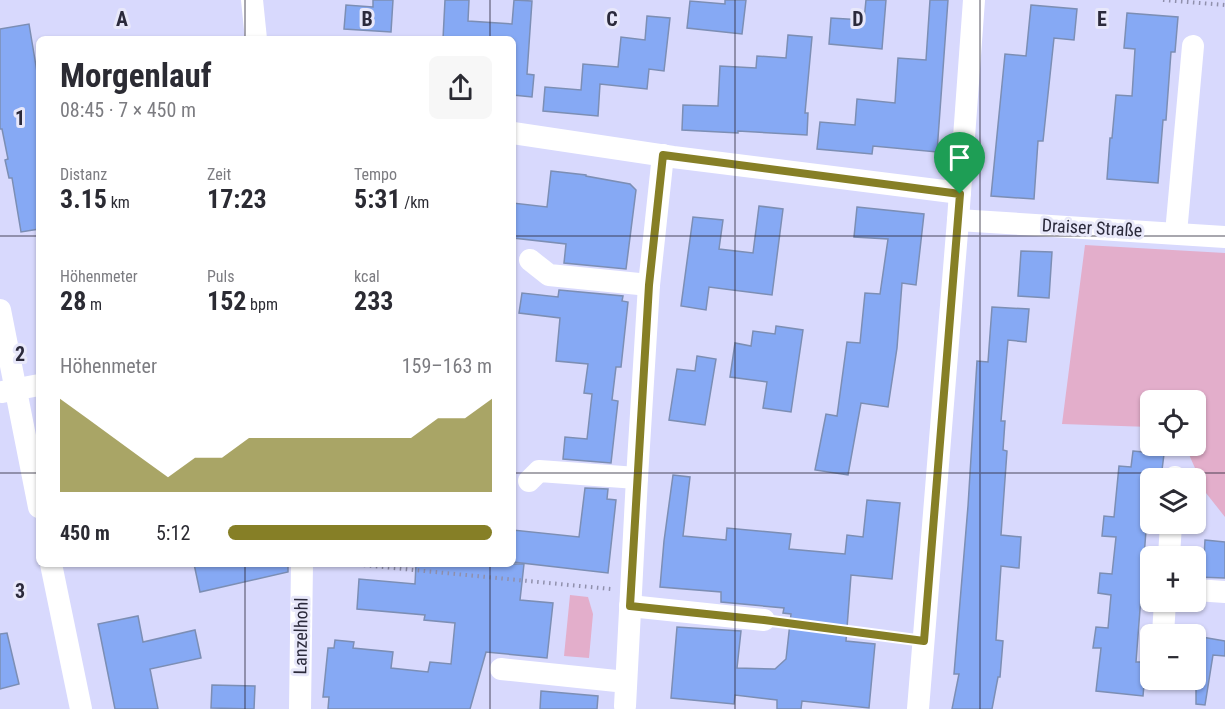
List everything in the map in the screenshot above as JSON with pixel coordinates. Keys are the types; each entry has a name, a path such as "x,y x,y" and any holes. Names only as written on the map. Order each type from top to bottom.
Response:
{"street":[{"path":"252,0 256,36"},
{"path":"918,709 974,0"},
{"path":"1176,233 1193,46"},
{"path":"516,133 960,194"},
{"path":"625,706 649,285 663,155"},
{"name":"Draiser Straße","path":"958,220 1225,237"},
{"path":"530,260 549,275 649,285"},
{"path":"0,310 7,391 36,496"},
{"path":"7,391 36,386"},
{"path":"529,481 539,471 637,478"},
{"path":"52,567 81,709"},
{"name":"Lanzelhohl","path":"300,709 302,567"},
{"path":"1206,591 1225,592"},
{"path":"630,606 764,620"},
{"path":"501,669 626,682"}],"path":[{"path":"1163,0 1225,5"},
{"path":"382,567 616,590 630,606"},
{"path":"764,620 924,641"}],"shaded area":[{"path":"1085,245 1225,253 1225,517 1206,493 1206,468 1195,468 1190,456 1206,456 1206,390 1140,390 1140,427 1062,424"},
{"path":"570,595 588,597 593,614 589,658 564,656"}],"building":[{"path":"373,0 393,0 391,32 344,29 346,5 373,7"},
{"path":"445,0 469,0 468,21 512,24 514,0 532,1 527,74 534,75 532,97 516,95 516,36 443,36"},
{"path":"725,0 746,0 742,34 687,28 690,1 725,4"},
{"path":"866,0 886,0 882,49 829,44 831,18 864,20"},
{"path":"930,0 948,0 937,152 873,146 872,154 817,149 820,122 855,125 857,99 895,103 898,58 926,60"},
{"path":"1031,5 1077,9 1074,40 1054,38 1043,141 1038,141 1034,199 991,196 1005,54 1026,56"},
{"path":"1127,13 1178,17 1175,52 1171,52 1158,183 1107,179 1116,95 1132,96 1135,49 1124,48"},
{"path":"647,16 670,18 664,71 649,69 647,89 600,84 598,116 543,111 545,87 581,90 583,64 618,67 621,37 645,40"},
{"path":"29,24 36,66 36,230 21,232 12,178 9,178 5,160 8,159 2,129 0,129 0,29"},
{"path":"788,35 812,37 805,113 808,113 807,135 682,130 683,105 718,106 720,66 756,68 757,56 786,58"},
{"path":"551,171 630,184 636,190 626,269 564,263 566,244 516,238 516,203 547,207"},
{"path":"759,206 783,209 772,295 709,287 706,310 681,306 693,217 723,220 719,249 753,253"},
{"path":"857,207 924,214 916,285 902,283 897,348 888,407 861,403 848,475 815,470 826,414 837,416 847,342 860,343 865,293 880,294 888,239 854,237"},
{"path":"1021,251 1052,252 1049,298 1018,296"},
{"path":"559,290 623,296 622,301 628,302 621,367 616,367 612,400 618,401 611,463 563,459 565,437 587,439 592,394 584,393 588,364 556,361 560,318 519,313 522,293 558,297"},
{"path":"992,307 1029,309 1026,342 1008,340 1001,421 1005,421 1003,450 1007,451 1001,535 1021,537 1019,568 1001,566 996,640 1003,641 1000,677 998,677 992,709 952,709 959,674 954,674 977,361 988,362"},
{"path":"776,326 803,330 791,412 763,408 767,382 730,377 735,343 751,346 753,331 775,334"},
{"path":"697,356 716,359 705,425 669,420 677,369 695,371"},
{"path":"1133,451 1140,452 1140,456 1164,456 1162,468 1140,468 1140,534 1146,534 1145,546 1140,546 1140,609 1136,662 1140,662 1140,690 1144,690 1143,696 1096,691 1101,648 1093,648 1096,627 1108,628 1111,595 1098,593 1100,573 1112,574 1116,537 1102,536 1104,516 1114,517 1119,466 1131,467"},
{"path":"673,475 690,477 683,536 726,540 727,528 791,534 789,549 845,554 847,535 863,537 867,500 900,503 892,579 851,575 846,641 875,644 869,708 802,701 801,709 777,709 777,700 735,695 734,704 671,698 677,627 741,631 737,668 775,669 786,659 791,614 783,613 784,608 721,602 721,592 660,587"},
{"path":"585,488 608,489 607,499 616,500 608,573 516,562 516,530 579,537"},
{"path":"1205,540 1225,542 1225,578 1206,577"},
{"path":"516,564 524,564 520,600 553,603 547,658 486,652 470,709 328,709 329,697 323,697 328,648 334,648 335,640 354,642 353,648 393,652 391,668 428,672 430,662 451,664 455,623 424,620 425,615 357,609 359,579 415,584 416,567 516,567"},
{"path":"195,567 288,567 288,572 200,592"},
{"path":"138,616 143,642 195,630 201,658 150,669 158,709 115,709 98,624"},
{"path":"7,633 19,684 0,689 0,634"},
{"path":"1206,638 1225,641 1225,656 1213,655 1205,705 1196,704 1196,690 1206,690"},
{"path":"212,685 255,686 254,709 211,708"},
{"path":"541,691 598,696 597,709 540,709"}],"route":[{"path":"663,155 960,194 924,641 764,620 630,606 649,285 663,155"}]}
